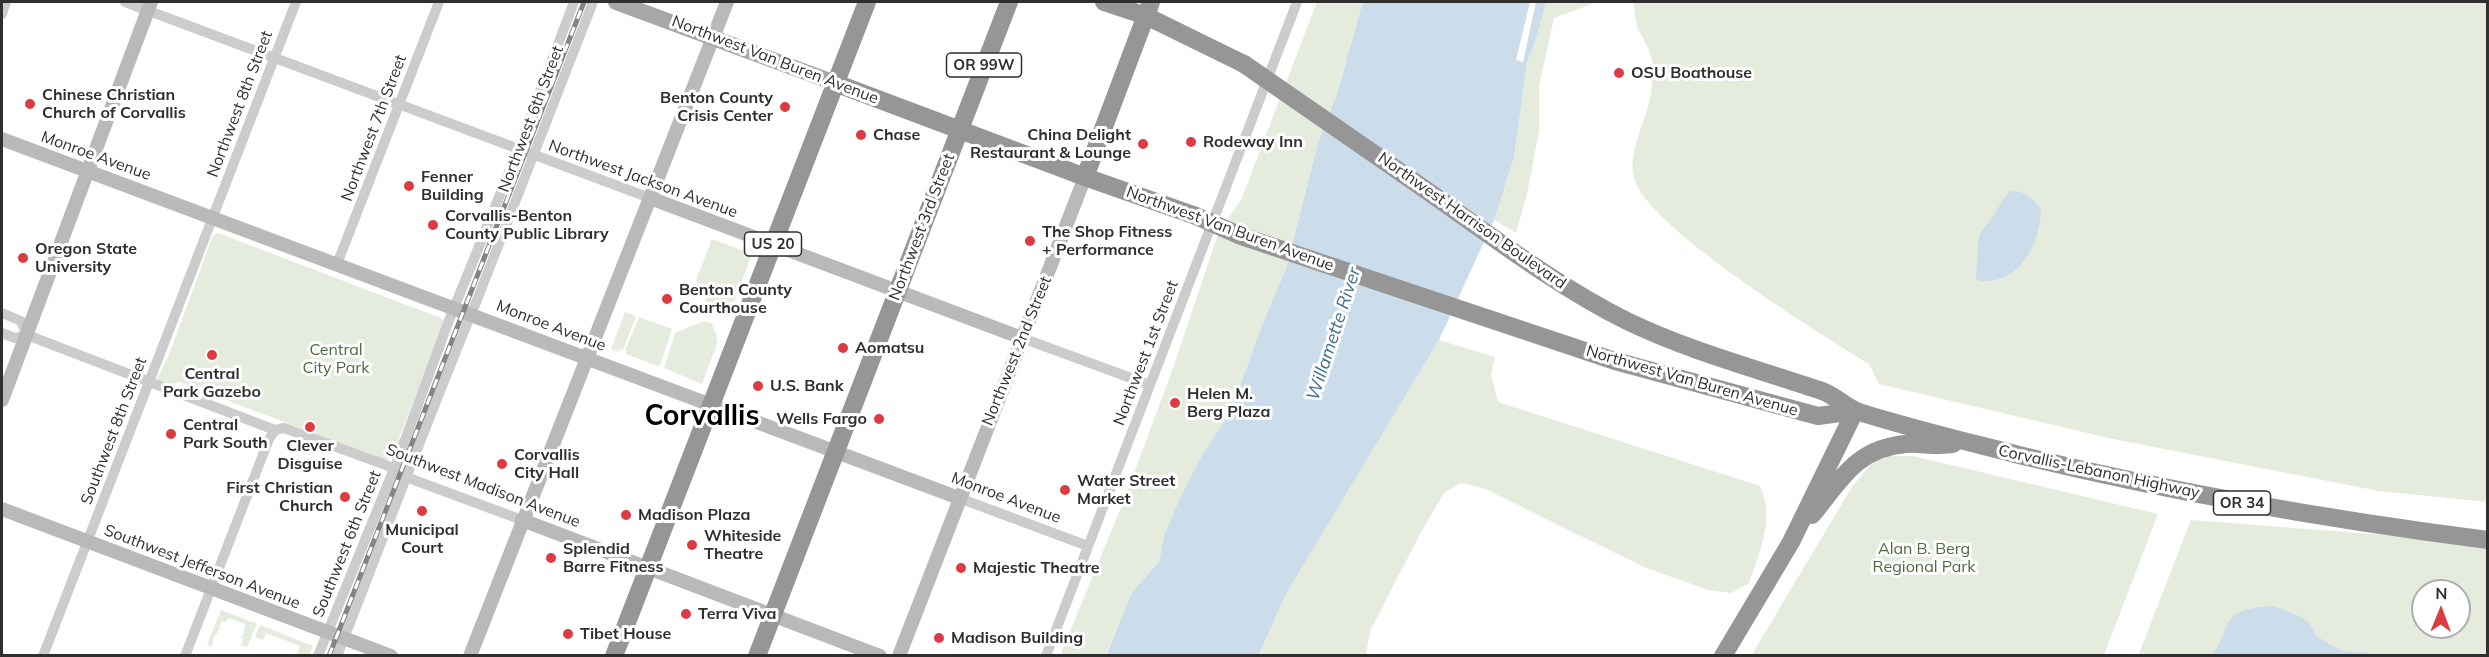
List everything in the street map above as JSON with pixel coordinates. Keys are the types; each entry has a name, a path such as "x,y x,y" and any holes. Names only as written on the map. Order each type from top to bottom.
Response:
{"highway":[{"name":"US 20","path":"614,656 867,2"},
{"name":"Northwest 3rd Street","path":"757,656 1009,2"},
{"name":"Northwest Harrison Boulevard","path":"1104,2 1148,9 1244,64 1576,293 1675,343 1824,391 1855,411"},
{"name":"Northwest 2nd Street","path":"1085,177 1148,9"},
{"name":"Northwest Van Buren Avenue","path":"835,83 1147,198 1207,236 1241,237 1615,361 1818,416 1855,411"},
{"name":"Corvallis-Lebanon Highway","path":"1855,411 1966,442 2070,467 2295,513 2487,540"},
{"name":"OR 34","path":"1723,656 1791,542 1855,411"},
{"name":"OR 34","path":"1791,542 1847,472 1867,453 1890,445 1946,445 1966,442"}],"main road":[{"name":"Northwest Van Buren Avenue","path":"616,2 835,83"}],"street":[{"path":"2,14 6,2"},
{"name":"Northwest Jackson Avenue","path":"124,2 150,6 274,58 532,156 1150,385"},
{"name":"Northwest 8th Street","path":"212,217 296,2"},
{"name":"Northwest 7th Street","path":"337,264 439,2"},
{"name":"Northwest 6th Street","path":"454,308 518,150 574,2"},
{"name":"Northwest 6th Street","path":"471,314 593,2"},
{"path":"470,656 728,2"},
{"name":"Northwest 1st Street","path":"1046,656 1297,2"},
{"path":"2,399 150,6"},
{"name":"Monroe Avenue","path":"2,139 1088,546"},
{"name":"Northwest 2nd Street","path":"899,656 1085,177"},
{"name":"Southwest 8th Street","path":"43,656 212,217"},
{"name":"Southwest 6th Street","path":"318,656 394,469 454,308"},
{"name":"Southwest Madison Avenue","path":"2,314 21,321 27,335"},
{"name":"Southwest 6th Street","path":"337,656 471,314"},
{"name":"Southwest Madison Avenue","path":"2,333 15,338 27,335 275,430 284,428 880,656"},
{"path":"185,656 269,439 275,430"},
{"name":"Southwest Jefferson Avenue","path":"2,509 391,656"}],"green space":[{"path":"1317,2 1371,2 1345,64 1337,94 1318,143 1286,269 1262,325 1231,411 1202,455 1164,535 1159,562 1132,592 1106,655 1060,656 1124,500 1173,368 1219,231 1241,200"},
{"path":"1546,2 1594,2 1554,18 1539,86 1539,131 1527,194 1516,233 1494,220 1514,158 1527,63"},
{"path":"1634,2 2487,2 2487,502 2379,491 2113,439 1879,384 1869,364 1738,278 1669,223 1645,199 1634,178 1633,159 1650,98 1653,66 1637,25"},
{"name":"Central City Park","path":"218,233 443,319 444,324 399,438 400,442 394,459 384,460 179,382 167,386 159,382 158,377 169,355 213,235"},
{"path":"712,239 752,254 734,302 731,301 729,306 714,312 710,310 696,280"},
{"path":"625,312 636,316 623,350 620,349 619,352 611,349"},
{"path":"639,317 672,329 658,366 626,354 625,350"},
{"path":"704,321 711,323 718,341 702,384 664,368 675,333"},
{"path":"1439,340 1495,357 1491,374 1498,402 1760,486 1766,510 1766,522 1761,547 1749,583 1731,593 1708,590 1644,567 1483,488 1461,483 1444,493 1420,534 1370,631 1366,655 1259,656 1286,594"},
{"name":"Alan B. Berg Regional Park","path":"1888,456 1913,456 2158,514 2104,655 1751,656 1852,487 1871,464"},
{"path":"2191,520 2487,543 2487,655 2138,656"},
{"path":"221,610 257,624 247,647 241,645 243,638 239,637 243,636 245,624 228,618 226,622 222,621 219,627 223,630 219,629 214,635 212,647 207,645"},
{"path":"260,625 313,646 309,655 297,653 300,646 266,633 263,640 255,637"}],"water":[{"name":"Willamette River","path":"1363,2 1546,2 1527,63 1514,158 1494,220 1439,340 1286,594 1259,655 1106,656 1132,592 1159,562 1164,535 1180,498 1202,455 1231,411 1262,325 1286,269 1318,143 1337,94"},
{"path":"2012,191 2029,196 2041,210 2034,243 2029,254 2015,271 1995,280 1978,280 1976,279 1978,242 1981,231 2007,194"},
{"path":"2274,606 2304,620 2316,636 2336,648 2373,655 2211,655 2219,645 2230,619 2235,615 2247,610"}],"pier":[{"path":"1530,2 1536,2 1523,62 1516,60"}],"railway":[{"path":"329,656 584,2"}],"place":[{"name":"OSU Boathouse","path":"1619,73"},
{"name":"Chinese Christian Church of Corvallis","path":"30,104"},
{"name":"Benton County Crisis Center","path":"785,107"},
{"name":"Chase","path":"861,135"},
{"name":"Rodeway Inn","path":"1191,142"},
{"name":"China Delight Restaurant & Lounge","path":"1143,144"},
{"name":"Fenner Building","path":"409,186"},
{"name":"Corvallis-Benton County Public Library","path":"433,225"},
{"name":"The Shop Fitness + Performance","path":"1030,241"},
{"name":"Oregon State University","path":"23,258"},
{"name":"Benton County Courthouse","path":"667,299"},
{"name":"Aomatsu","path":"843,348"},
{"name":"Central Park Gazebo","path":"212,355"},
{"name":"U.S. Bank","path":"758,386"},
{"name":"Helen M. Berg Plaza","path":"1175,403"},
{"name":"Wells Fargo","path":"879,419"},
{"name":"Clever Disguise","path":"310,427"},
{"name":"Central Park South","path":"171,434"},
{"name":"Corvallis City Hall","path":"502,464"},
{"name":"Water Street Market","path":"1065,490"},
{"name":"First Christian Church","path":"345,497"},
{"name":"Municipal Court","path":"422,511"},
{"name":"Madison Plaza","path":"626,515"},
{"name":"Whiteside Theatre","path":"692,545"},
{"name":"Splendid Barre Fitness","path":"551,558"},
{"name":"Majestic Theatre","path":"961,568"},
{"name":"Terra Viva","path":"686,614"},
{"name":"Tibet House","path":"568,634"},
{"name":"Madison Building","path":"939,638"}],"district":[{"name":"Corvallis","path":"702,417"}]}
